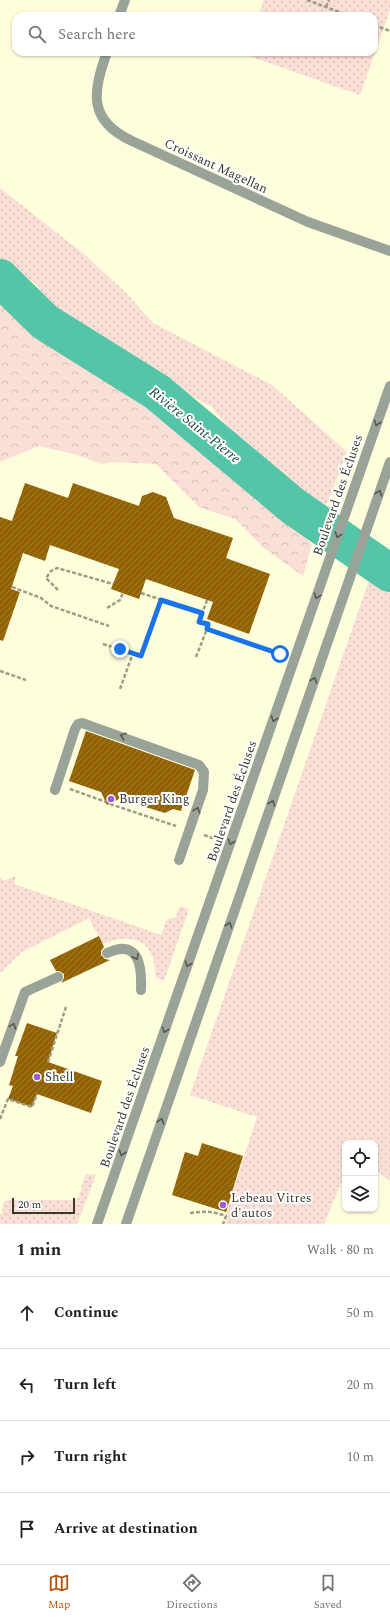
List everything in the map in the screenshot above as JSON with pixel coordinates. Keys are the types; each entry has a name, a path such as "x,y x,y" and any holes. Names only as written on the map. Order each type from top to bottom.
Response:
{"street":[{"path":"120,12 125,0"},
{"name":"Croissant Magellan","path":"106,56 96,86 96,102 104,119 115,132 308,222 390,251"},
{"name":"Boulevard des Écluses","path":"97,1224 390,386"},
{"path":"126,1224 390,462"},
{"path":"55,790 75,729 78,724 82,723 199,765 204,772 203,790 180,860"},
{"path":"107,953 121,947 128,948 133,952 140,966 141,990"},
{"path":"0,1062 25,992 58,977"}],"path":[{"path":"307,0 339,12"},
{"path":"326,7 329,0"},
{"path":"378,26 390,31"},
{"path":"58,590 46,578 51,571 57,568 113,584"},
{"path":"12,587 41,598 51,606 109,626"},
{"path":"107,608 120,600 123,593"},
{"path":"141,593 202,613"},
{"path":"103,644 141,656 161,600"},
{"path":"196,657 208,624 199,622 207,600"},
{"path":"207,629 280,654"},
{"path":"120,689 133,653"},
{"path":"0,671 26,680"},
{"path":"68,789 106,802"},
{"path":"110,804 182,828"},
{"path":"48,1062 66,1007"},
{"path":"0,1119 8,1099 32,1107 37,1094"},
{"path":"190,1213 209,1210 222,1212 226,1216 223,1224"}],"green space":[{"path":"264,0 390,0 390,10 378,44 378,12 260,12"},
{"path":"249,56 374,56 360,95"},
{"path":"0,188 85,255 126,293 153,323 272,385 347,452 324,511 267,473 243,448 212,407 112,354 85,332 71,329 55,321 44,311 38,285 0,260"},
{"path":"0,286 58,342 89,363 133,386 180,429 284,517 312,544 303,576 264,548 235,519 199,507 156,464 112,462 102,464 77,455 39,446 0,462"},
{"path":"372,572 390,584 390,1181 378,1172 378,1140 342,1140 342,1181 324,1224 225,1224 228,1215 226,1212 257,1117 190,1095"},
{"path":"0,876 3,881 16,876 14,884 161,935 167,919 175,918 181,906 189,909 164,981 155,977 155,965 152,955 148,948 141,942 124,939 114,940 103,944 89,918 22,952 0,973"},
{"path":"85,1175 96,1175 77,1224 0,1224 0,1214 2,1214 3,1203 7,1200 76,1200 79,1197"}],"building":[{"path":"25,483 68,498 73,483 139,506 142,496 153,492 166,497 174,518 233,538 226,558 270,574 249,634 207,619 213,602 146,579 139,599 111,589 119,569 50,545 45,561 23,553 11,589 20,592 3,641 0,640 0,517 12,521"},
{"path":"86,731 195,770 181,811 173,809 165,813 119,799 107,805 101,792 69,781"},
{"path":"99,936 104,947 101,951 101,955 105,959 110,960 61,983 64,978 64,974 56,971 50,960"},
{"path":"27,1023 57,1033 48,1062 102,1081 91,1113 37,1094 32,1107 8,1099 13,1086 9,1085 18,1056 15,1056"},
{"path":"202,1143 243,1156 226,1212 172,1195 185,1152 198,1156"}],"waterway":[{"name":"Rivière Saint-Pierre","path":"0,278 45,322 157,392 293,506 390,573"}],"place":[{"name":"Burger King","path":"111,799"},
{"name":"Shell","path":"37,1077"},
{"name":"Lebeau Vitres d'autos","path":"223,1205"}],"route":[{"path":"120,649 141,656 161,600 202,613 199,622 208,624 207,629 280,654"}]}
